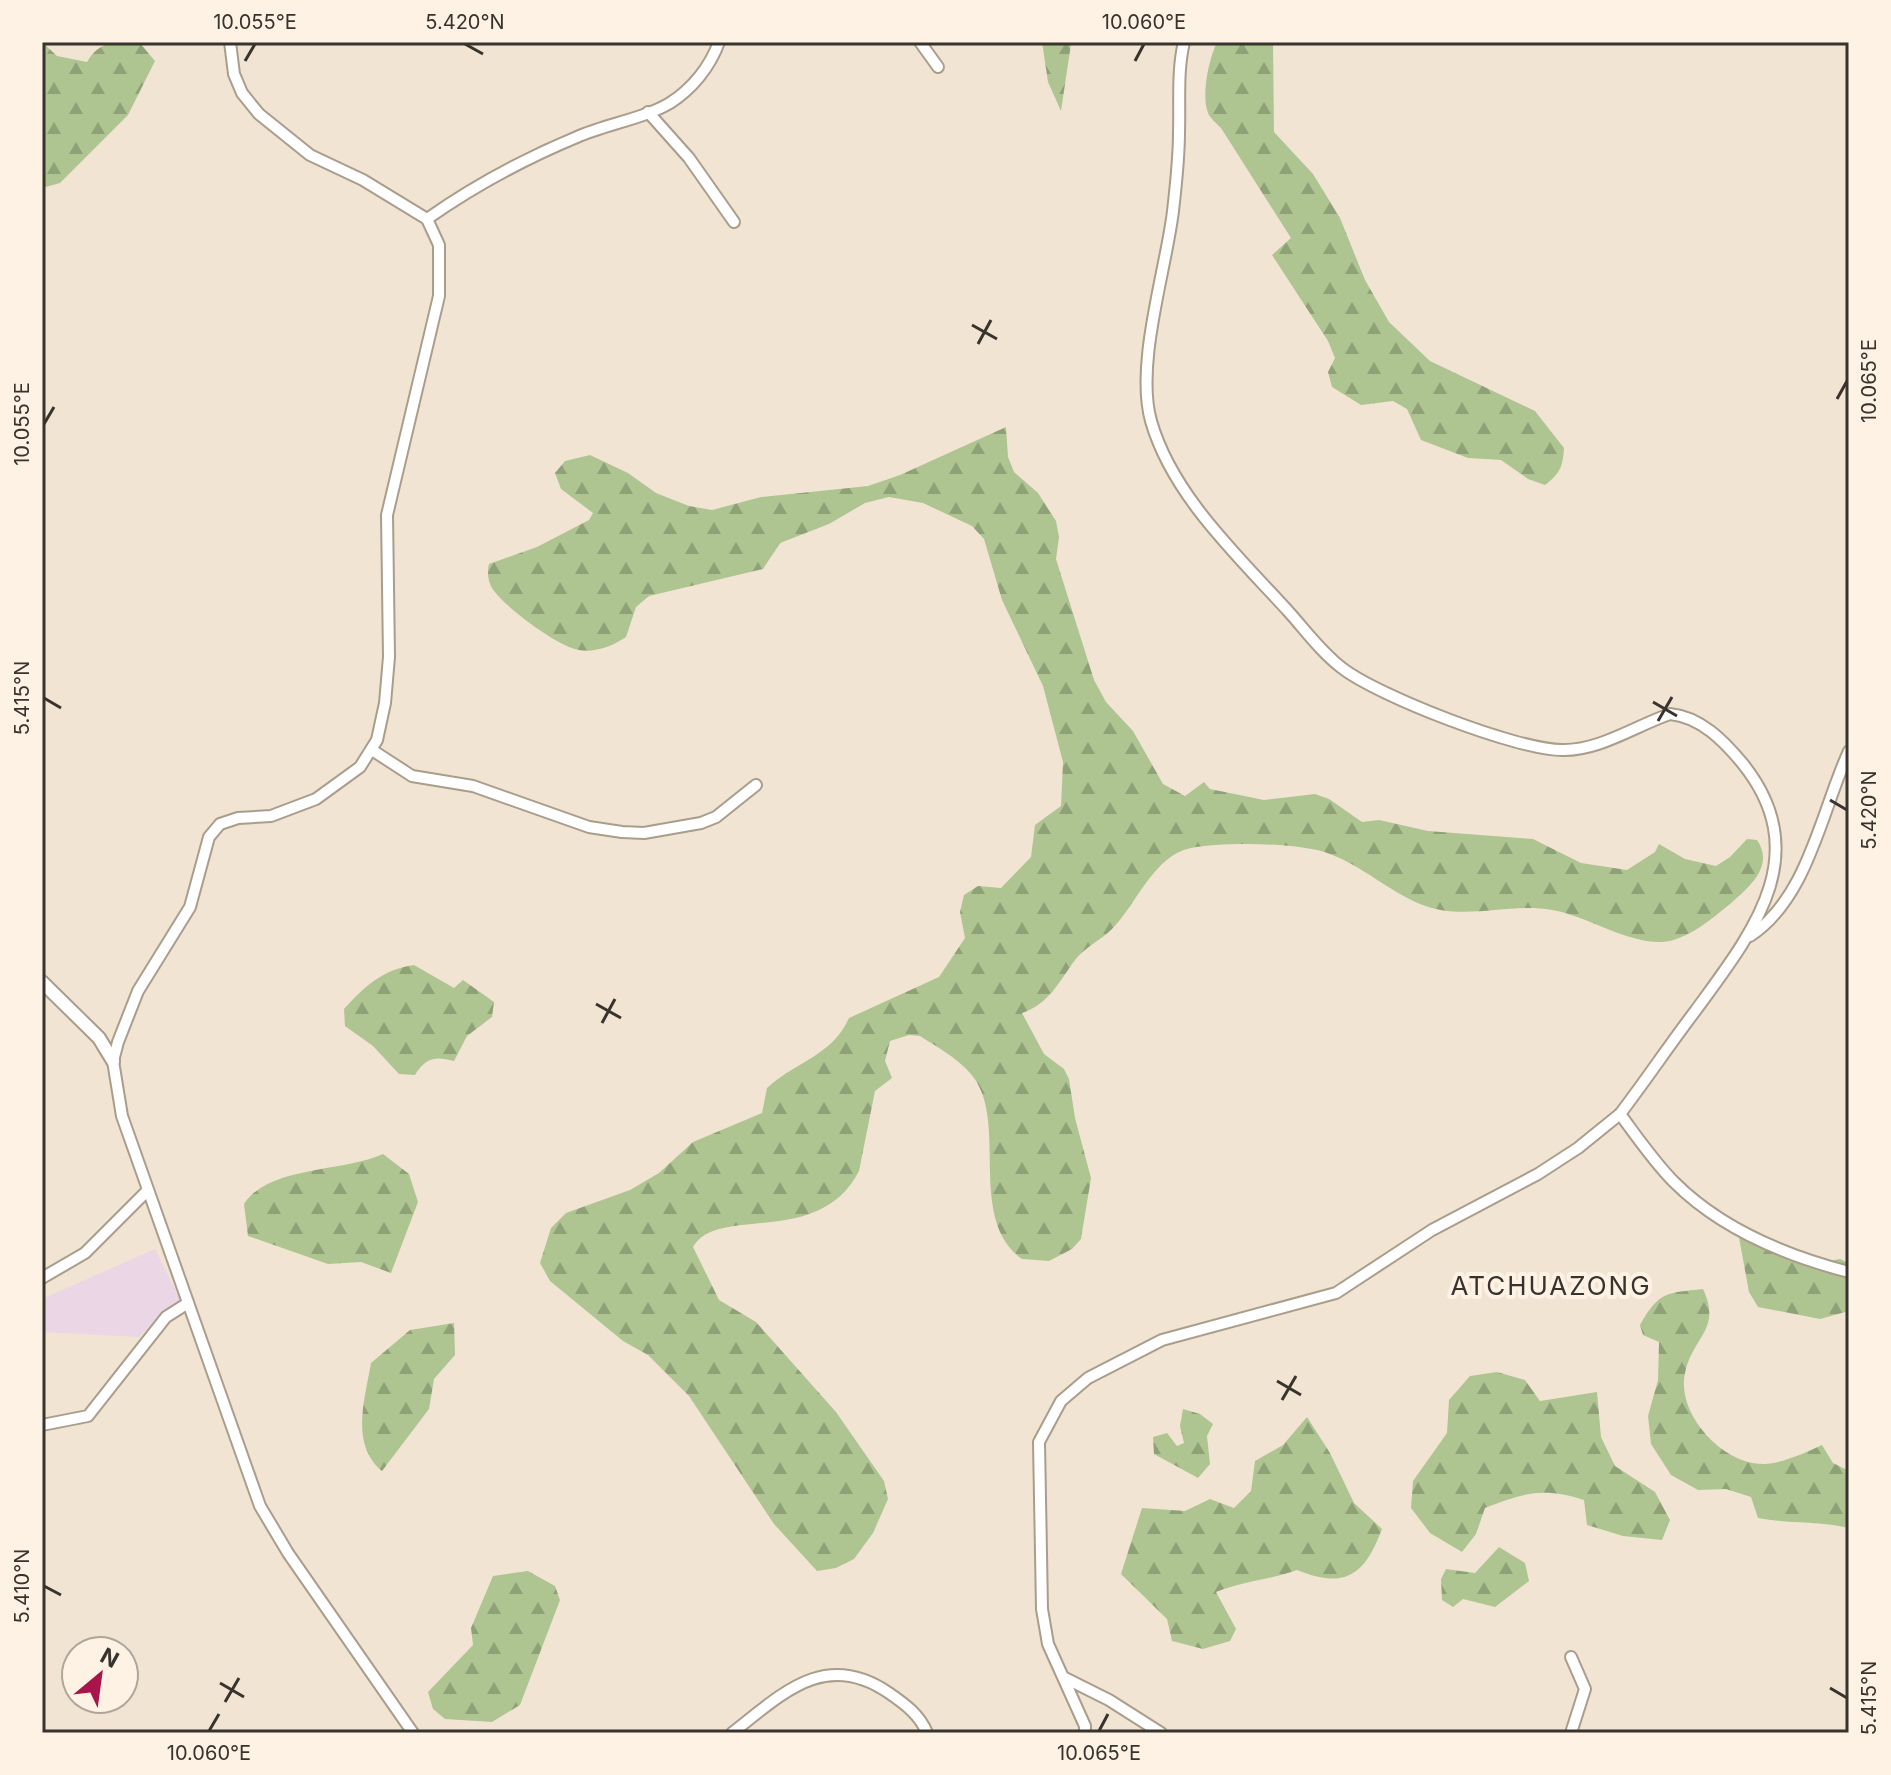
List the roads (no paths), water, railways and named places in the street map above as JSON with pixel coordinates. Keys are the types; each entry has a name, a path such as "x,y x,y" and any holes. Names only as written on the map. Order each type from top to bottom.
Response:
{"street":[{"path":"113,1061 138,991 190,907 209,837 220,824 238,818 271,816 316,799 351,775 372,750 380,728 388,678 387,515 439,296 439,245 427,219 363,180 310,155 259,114 242,93 234,74 230,42"},
{"path":"427,219 492,177 528,159 609,124 668,104 703,72 719,42"},
{"path":"920,42 938,67"},
{"path":"1085,1733 1065,1678 1048,1644 1042,1609 1039,1442 1061,1401 1088,1378 1162,1340 1336,1293 1432,1230 1552,1165 1620,1114 1749,937 1773,880 1777,840 1774,820 1750,772 1718,737 1685,715 1670,714 1585,748 1538,747 1512,742 1373,687 1342,668 1314,641 1242,561 1173,471 1154,429 1149,396 1156,311 1173,212 1184,42"},
{"path":"648,112 689,158 734,222"},
{"path":"372,750 412,776 473,786 589,827 622,832 644,833 701,823 716,817 756,785"},
{"path":"1749,937 1770,923 1795,887 1849,751"},
{"path":"42,982 99,1038 113,1061 122,1116 147,1191 211,1358 249,1479 271,1529 413,1733"},
{"path":"1620,1114 1673,1181 1702,1207 1806,1261 1849,1272"},
{"path":"42,1278 85,1253 147,1191"},
{"path":"42,1425 88,1416 166,1317 188,1303"},
{"path":"1571,1657 1585,1689 1571,1733"},
{"path":"732,1733 789,1689 817,1676 846,1673 879,1686 905,1704 923,1723 927,1733"},
{"path":"1065,1678 1109,1700 1161,1733"}],"district":[{"name":"ATCHUAZONG","path":"1551,1286"}]}
